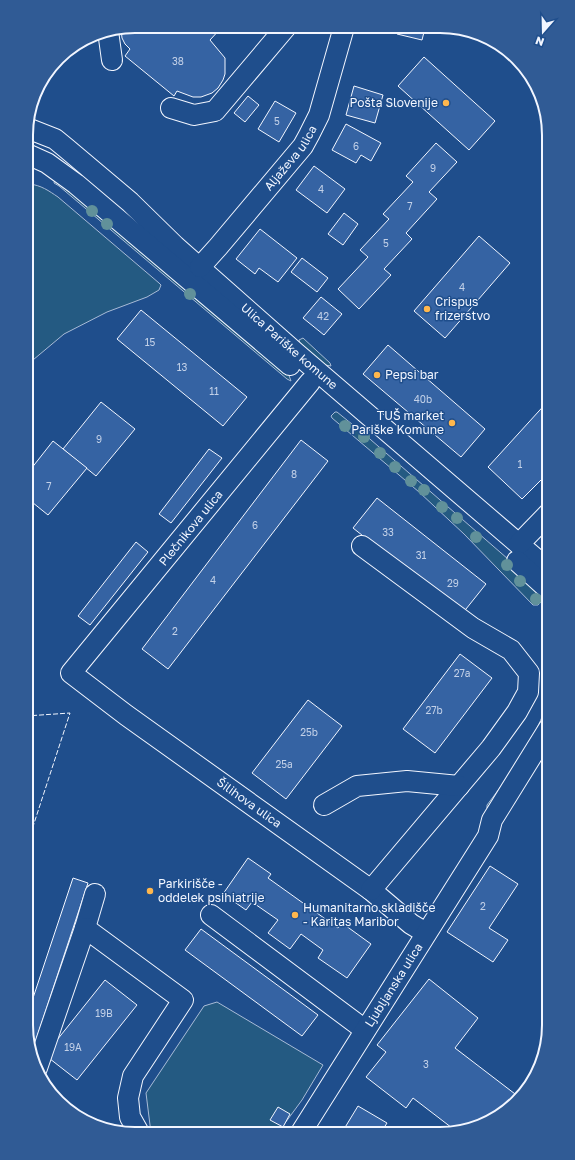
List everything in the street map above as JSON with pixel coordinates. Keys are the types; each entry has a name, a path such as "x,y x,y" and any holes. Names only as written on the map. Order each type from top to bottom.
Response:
{"street":[{"path":"171,108 194,115 215,111 281,33"},
{"name":"Aljaževa ulica","path":"200,267 303,146 319,115 342,33"},
{"path":"109,36 112,60"},
{"name":"Ulica Pariške komune","path":"33,130 54,139 130,202 175,246 325,378 542,564"},
{"path":"33,157 47,163 76,184 447,499 542,583"},
{"name":"Plečnikova ulica","path":"71,673 310,382"},
{"path":"519,544 542,520"},
{"path":"362,546 473,628 511,650 529,673 528,692 517,712 491,748 371,890"},
{"name":"Šilihova ulica","path":"71,673 126,715 371,890 411,924 426,933"},
{"name":"Ljubljanska ulica","path":"488,836 492,820 542,739"},
{"name":"Ljubljanska ulica","path":"304,1127 488,836 501,825 542,764"},
{"path":"324,805 357,786 407,781 459,786"},
{"path":"39,1061 85,928 95,894"},
{"path":"211,915 365,1030"},
{"path":"85,928 184,1000 133,1076 128,1098 130,1117 136,1127"}],"shaded area":[{"path":"55,179 287,370 291,381 54,183"},
{"path":"33,185 41,187 58,197 161,285 159,290 147,297 107,312 64,334 33,360"},
{"path":"303,338 330,363 331,366 325,365 300,346 299,340"},
{"path":"337,412 363,433 531,579 542,594 542,601 538,605 533,605 464,534 419,492 331,416"},
{"path":"542,717 542,730 538,738 487,808 487,805 511,773 539,725"},
{"path":"217,1002 323,1065 302,1100 282,1127 150,1127 146,1093 204,1006"}],"building":[{"path":"135,33 216,33 210,40 225,58 225,74 223,80 218,88 212,93 201,97 193,97 177,91 174,96 125,56 130,49 122,38 122,34"},
{"path":"397,33 424,33 422,40"},
{"name":"Pošta Slovenije","path":"424,57 495,121 469,150 398,86"},
{"path":"354,86 383,95 375,123 346,115"},
{"path":"248,96 259,105 245,122 234,113"},
{"path":"275,101 296,113 279,142 258,129"},
{"path":"346,124 381,143 371,161 361,155 356,163 332,150"},
{"path":"436,143 457,162 429,192 437,199 406,233 412,239 384,269 391,275 359,309 338,289 368,257 360,250 389,219 383,214 413,182 406,176"},
{"path":"314,166 345,189 327,213 296,190"},
{"path":"344,213 358,224 343,245 328,234"},
{"path":"260,229 297,258 278,282 259,268 255,274 236,259"},
{"path":"479,236 510,263 445,338 414,311"},
{"path":"302,258 328,278 317,292 291,272"},
{"path":"321,297 342,314 324,335 303,318"},
{"path":"141,310 247,397 223,426 117,339"},
{"path":"388,345 485,429 461,457 363,374"},
{"path":"101,402 135,429 96,476 63,449"},
{"path":"542,408 542,479 522,499 488,467"},
{"path":"301,440 328,461 168,669 142,649"},
{"path":"53,441 87,468 48,515 33,503 33,466"},
{"path":"209,449 222,458 171,523 159,514"},
{"path":"377,498 486,584 462,614 353,528"},
{"path":"136,542 148,552 90,625 78,616"},
{"path":"460,654 492,678 435,753 403,729"},
{"path":"308,700 342,726 286,799 252,773"},
{"name":"Humanitarno skladišče - Karitas Maribor","path":"248,858 271,874 268,878 338,928 342,923 371,944 347,978 318,958 323,950 301,934 290,949 268,933 278,920 252,902 246,910 223,894"},
{"path":"490,866 518,884 489,928 508,940 493,962 447,932"},
{"path":"73,878 88,883 35,1044 33,998"},
{"path":"201,929 318,1015 302,1036 185,950"},
{"path":"429,979 478,1018 455,1048 515,1094 497,1110 485,1117 473,1122 450,1127 413,1098 406,1108 366,1077 386,1052 377,1045"},
{"path":"105,980 137,1005 77,1080 45,1055"},
{"path":"358,1106 387,1123 384,1127 345,1127"},
{"path":"278,1107 290,1114 283,1127 270,1120"}],"fence":[{"path":"33,716 70,713 33,827"}],"place":[{"name":"Pošta Slovenije","path":"446,103"},
{"name":"Crispus frizerstvo","path":"427,309"},
{"name":"Pepsi bar","path":"377,375"},
{"name":"TUŠ market Pariške Komune","path":"452,423"},
{"name":"Parkirišče - oddelek psihiatrije","path":"150,891"},
{"name":"Humanitarno skladišče - Karitas Maribor","path":"295,915"}]}
